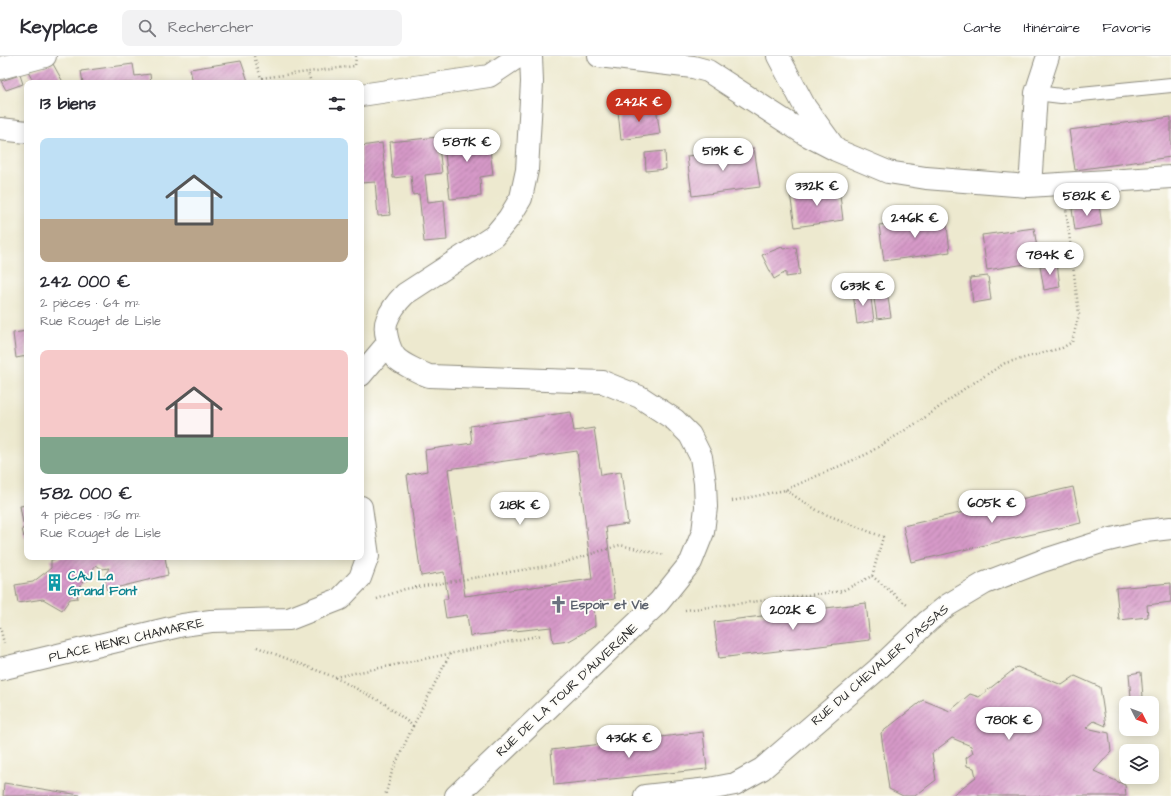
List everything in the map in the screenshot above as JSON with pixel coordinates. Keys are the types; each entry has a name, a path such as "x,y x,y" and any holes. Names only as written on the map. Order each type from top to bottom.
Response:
{"street":[{"path":"0,68 46,56"},
{"path":"364,95 489,76 519,56"},
{"name":"RUE DE LA TOUR D'AUVERGNE","path":"456,796 659,602 692,562 703,532 706,507 705,483 701,457 690,435 675,420 640,397 602,382 429,376 396,359 388,343 386,321 394,305 405,294 494,236 509,218 521,198 527,170 532,82 531,56"},
{"path":"599,56 693,68 706,64 805,134 836,150 888,172 926,178 1028,186 1171,177"},
{"path":"778,56 805,107 836,150"},
{"path":"1028,186 1031,172 1036,93 1048,56"},
{"path":"0,130 24,132"},
{"path":"364,371 388,343"},
{"name":"PLACE HENRI CHAMARRE","path":"0,669 183,625 211,621 289,619 340,599 360,578 368,556 364,528"},
{"name":"RUE DU CHEVALIER D'ASSAS","path":"646,796 709,789 730,785 762,769 878,669 928,621 948,605 985,583 1042,561 1104,541 1145,531 1171,528"}],"lane":[{"path":"1036,93 1061,96 1171,85"}],"path":[{"path":"254,56 261,78 356,66 356,56"},
{"path":"308,72 310,80"},
{"path":"706,507 785,490 867,454 923,419 964,389 1005,363 1062,348 1072,342 1079,314 1063,183"},
{"path":"659,602 676,612 842,591 872,576 883,537 820,512 785,490"},
{"path":"376,599 405,589 559,564 620,545 692,562"},
{"path":"872,576 928,621"},
{"path":"334,677 542,635"},
{"path":"253,645 334,677 384,703 413,726"},
{"path":"385,796 392,772 413,726 450,654"}],"building":[{"path":"241,61 248,80 192,80 190,69"},
{"path":"53,64 62,80 32,80 28,72"},
{"path":"133,64 135,76 150,74 151,80 82,80 81,71"},
{"path":"20,75 23,84 6,90 1,81"},
{"path":"656,106 660,134 621,140 618,111"},
{"path":"1171,117 1171,157 1075,170 1069,130"},
{"path":"488,132 493,175 480,177 481,196 450,199 443,136"},
{"path":"438,137 442,173 425,175 428,202 444,200 447,240 424,242 419,194 413,195 411,176 393,178 390,142"},
{"path":"382,143 390,215 378,216 375,182 364,183 364,146"},
{"path":"754,148 760,187 692,196 687,156"},
{"path":"665,151 666,169 646,171 645,153"},
{"path":"839,187 843,220 795,227 790,193"},
{"path":"1099,205 1102,225 1075,230 1072,209"},
{"path":"946,217 950,252 884,261 879,225"},
{"path":"1034,228 1039,262 987,270 982,235"},
{"path":"782,247 783,249 796,247 800,275 786,277 786,272 774,279 762,255"},
{"path":"1057,263 1060,287 1044,290 1040,266"},
{"path":"988,276 991,300 973,303 970,278"},
{"path":"870,291 874,321 857,324 853,293"},
{"path":"887,291 891,317 877,319 873,292"},
{"path":"24,331 24,357 16,358 13,333"},
{"path":"571,412 574,431 594,428 601,475 621,472 628,524 606,527 615,599 594,602 595,626 569,641 553,643 551,627 470,636 467,615 446,618 443,599 448,599 444,572 421,576 407,475 427,471 425,450 472,443 470,426","holes":["577,451 592,579 465,596 448,469"]},
{"path":"1073,487 1081,523 911,562 903,526"},
{"path":"24,505 23,523 20,506"},
{"name":"CAJ La Grand Font","path":"51,560 166,560 168,575 107,590 104,577 109,568 102,569 96,565 89,574 91,579 84,581 76,591 78,598 70,599 62,610 43,599 18,603 15,585 33,582 51,568"},
{"path":"1171,583 1171,602 1147,605 1148,617 1119,620 1116,588"},
{"path":"866,603 870,640 719,658 714,622"},
{"path":"1017,667 1062,685 1075,676 1100,687 1106,726 1094,721 1086,728 1109,733 1111,752 1094,771 1119,782 1119,784 1125,785 1126,796 951,796 976,777 974,768 967,766 966,758 973,753 971,746 952,738 932,753 936,780 915,796 903,796 889,789 881,733 923,700 950,711 970,694 979,697"},
{"path":"1141,672 1143,696 1131,696 1129,674"},
{"path":"703,732 707,769 554,785 551,750"},
{"path":"4,783 80,795 80,796 3,796"}],"place":[{"name":"CAJ La Grand Font","path":"55,583"},
{"name":"Espoir et Vie","path":"558,605"}]}
